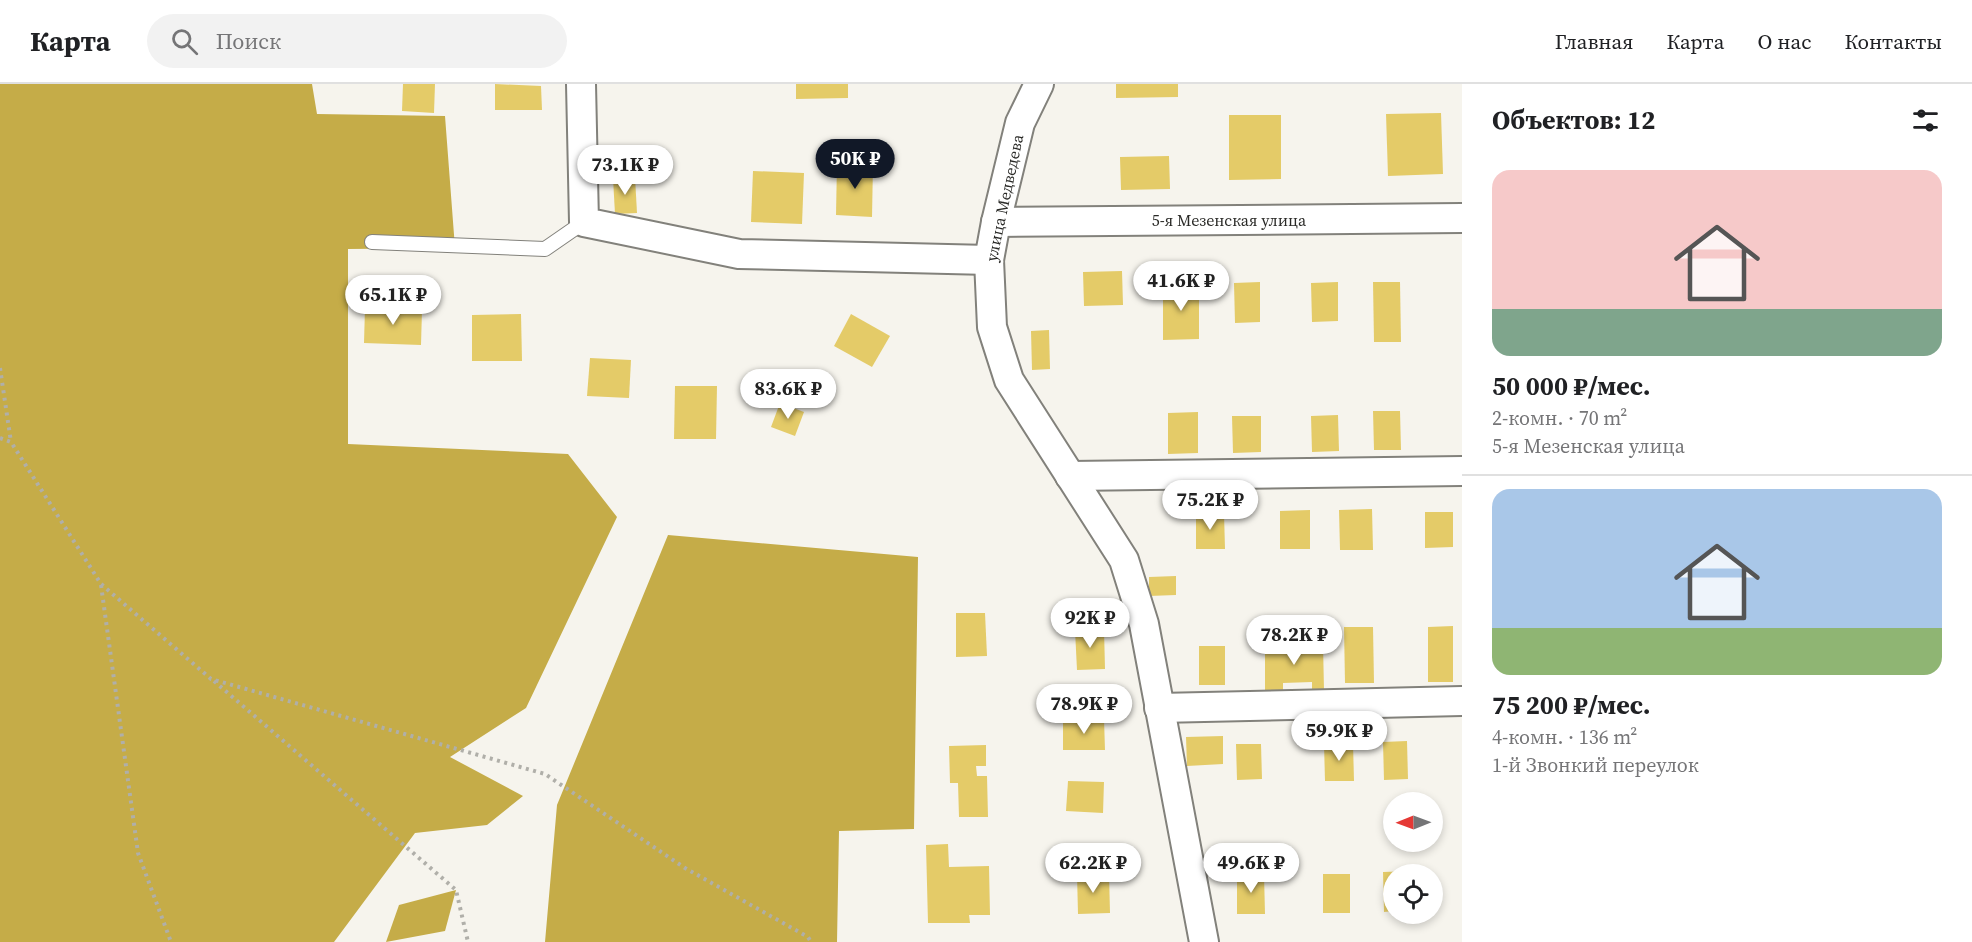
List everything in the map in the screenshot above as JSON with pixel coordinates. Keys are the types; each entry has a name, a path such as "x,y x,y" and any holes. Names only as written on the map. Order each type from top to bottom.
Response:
{"street":[{"path":"581,84 584,222 739,254 989,260"},
{"name":"улица Медведева","path":"1039,84 1020,123 996,222 989,260 992,327 1009,380 1124,560 1144,624 1204,942"},
{"name":"5-я Мезенская улица","path":"996,222 1462,218"},
{"path":"1071,476 1462,471"},
{"path":"1159,708 1462,701"}],"lane":[{"path":"372,242 545,249 584,222"}],"path":[{"path":"0,368 11,442 101,584 456,890 468,942"},
{"path":"0,438 11,442"},
{"path":"101,584 138,853 171,942"},
{"path":"211,679 545,774 685,868 808,937 811,942"}],"shaded area":[{"path":"0,84 312,84 317,114 445,116 455,248 348,249 348,444 568,454 617,517 526,708 450,757 523,796 487,825 415,833 334,942 0,942"},
{"path":"668,535 918,557 914,829 839,831 837,942 545,942 557,805"},
{"path":"456,890 445,931 386,942 399,905"}],"building":[{"path":"403,84 435,84 434,113 402,111"},
{"path":"495,84 541,86 542,110 495,110"},
{"path":"796,84 848,84 848,98 796,99"},
{"path":"1116,84 1178,84 1178,97 1116,98"},
{"path":"1441,113 1443,174 1388,176 1386,114"},
{"path":"1229,115 1281,115 1281,179 1229,180"},
{"path":"1169,156 1170,189 1121,190 1120,157"},
{"path":"837,163 873,164 872,217 836,215"},
{"path":"753,171 804,173 802,224 751,222"},
{"path":"635,177 637,213 615,214 613,178"},
{"path":"1122,271 1123,305 1084,306 1083,272"},
{"path":"1260,282 1260,322 1235,323 1234,283"},
{"path":"1338,282 1338,321 1312,322 1311,283"},
{"path":"1373,282 1400,282 1401,342 1374,342"},
{"path":"1199,284 1199,339 1163,340 1163,285"},
{"path":"365,308 422,310 421,345 364,343"},
{"path":"521,314 522,361 472,361 472,315"},
{"path":"851,314 890,336 872,367 834,346"},
{"path":"1049,330 1050,369 1032,370 1031,331"},
{"path":"590,358 631,360 629,398 587,396"},
{"path":"675,386 717,386 716,439 674,439"},
{"path":"780,403 804,412 795,436 771,427"},
{"path":"1373,411 1400,411 1401,450 1374,450"},
{"path":"1198,412 1198,453 1168,454 1168,413"},
{"path":"1338,415 1339,451 1312,452 1311,416"},
{"path":"1232,416 1261,416 1261,452 1233,453"},
{"path":"1372,509 1373,550 1340,550 1339,510"},
{"path":"1310,510 1310,549 1280,549 1280,511"},
{"path":"1425,512 1453,512 1453,547 1425,548"},
{"path":"1196,513 1224,513 1225,549 1196,549"},
{"path":"1176,576 1176,595 1149,596 1149,577"},
{"path":"956,613 985,613 987,656 956,657"},
{"path":"1453,626 1453,682 1428,682 1428,627"},
{"path":"1344,627 1373,627 1374,683 1345,683"},
{"path":"1104,629 1105,669 1077,670 1075,630"},
{"path":"1323,644 1324,690 1312,690 1312,682 1283,683 1283,690 1265,690 1265,645"},
{"path":"1199,646 1225,646 1225,685 1199,685"},
{"path":"1063,719 1104,719 1105,750 1063,750"},
{"path":"1223,736 1223,764 1187,766 1186,737"},
{"path":"1407,741 1408,779 1384,780 1383,742"},
{"path":"1324,743 1353,743 1354,781 1325,781"},
{"path":"1236,744 1261,744 1262,779 1237,780"},
{"path":"986,745 986,766 976,766 977,776 987,776 988,817 959,817 958,783 950,783 949,746"},
{"path":"1068,781 1104,782 1103,813 1066,811"},
{"path":"948,844 949,867 989,866 990,915 969,915 970,923 928,923 926,845"},
{"path":"1109,873 1110,913 1078,914 1077,874"},
{"path":"1264,874 1265,914 1237,914 1237,875"},
{"path":"1323,874 1350,874 1350,913 1323,913"}]}
